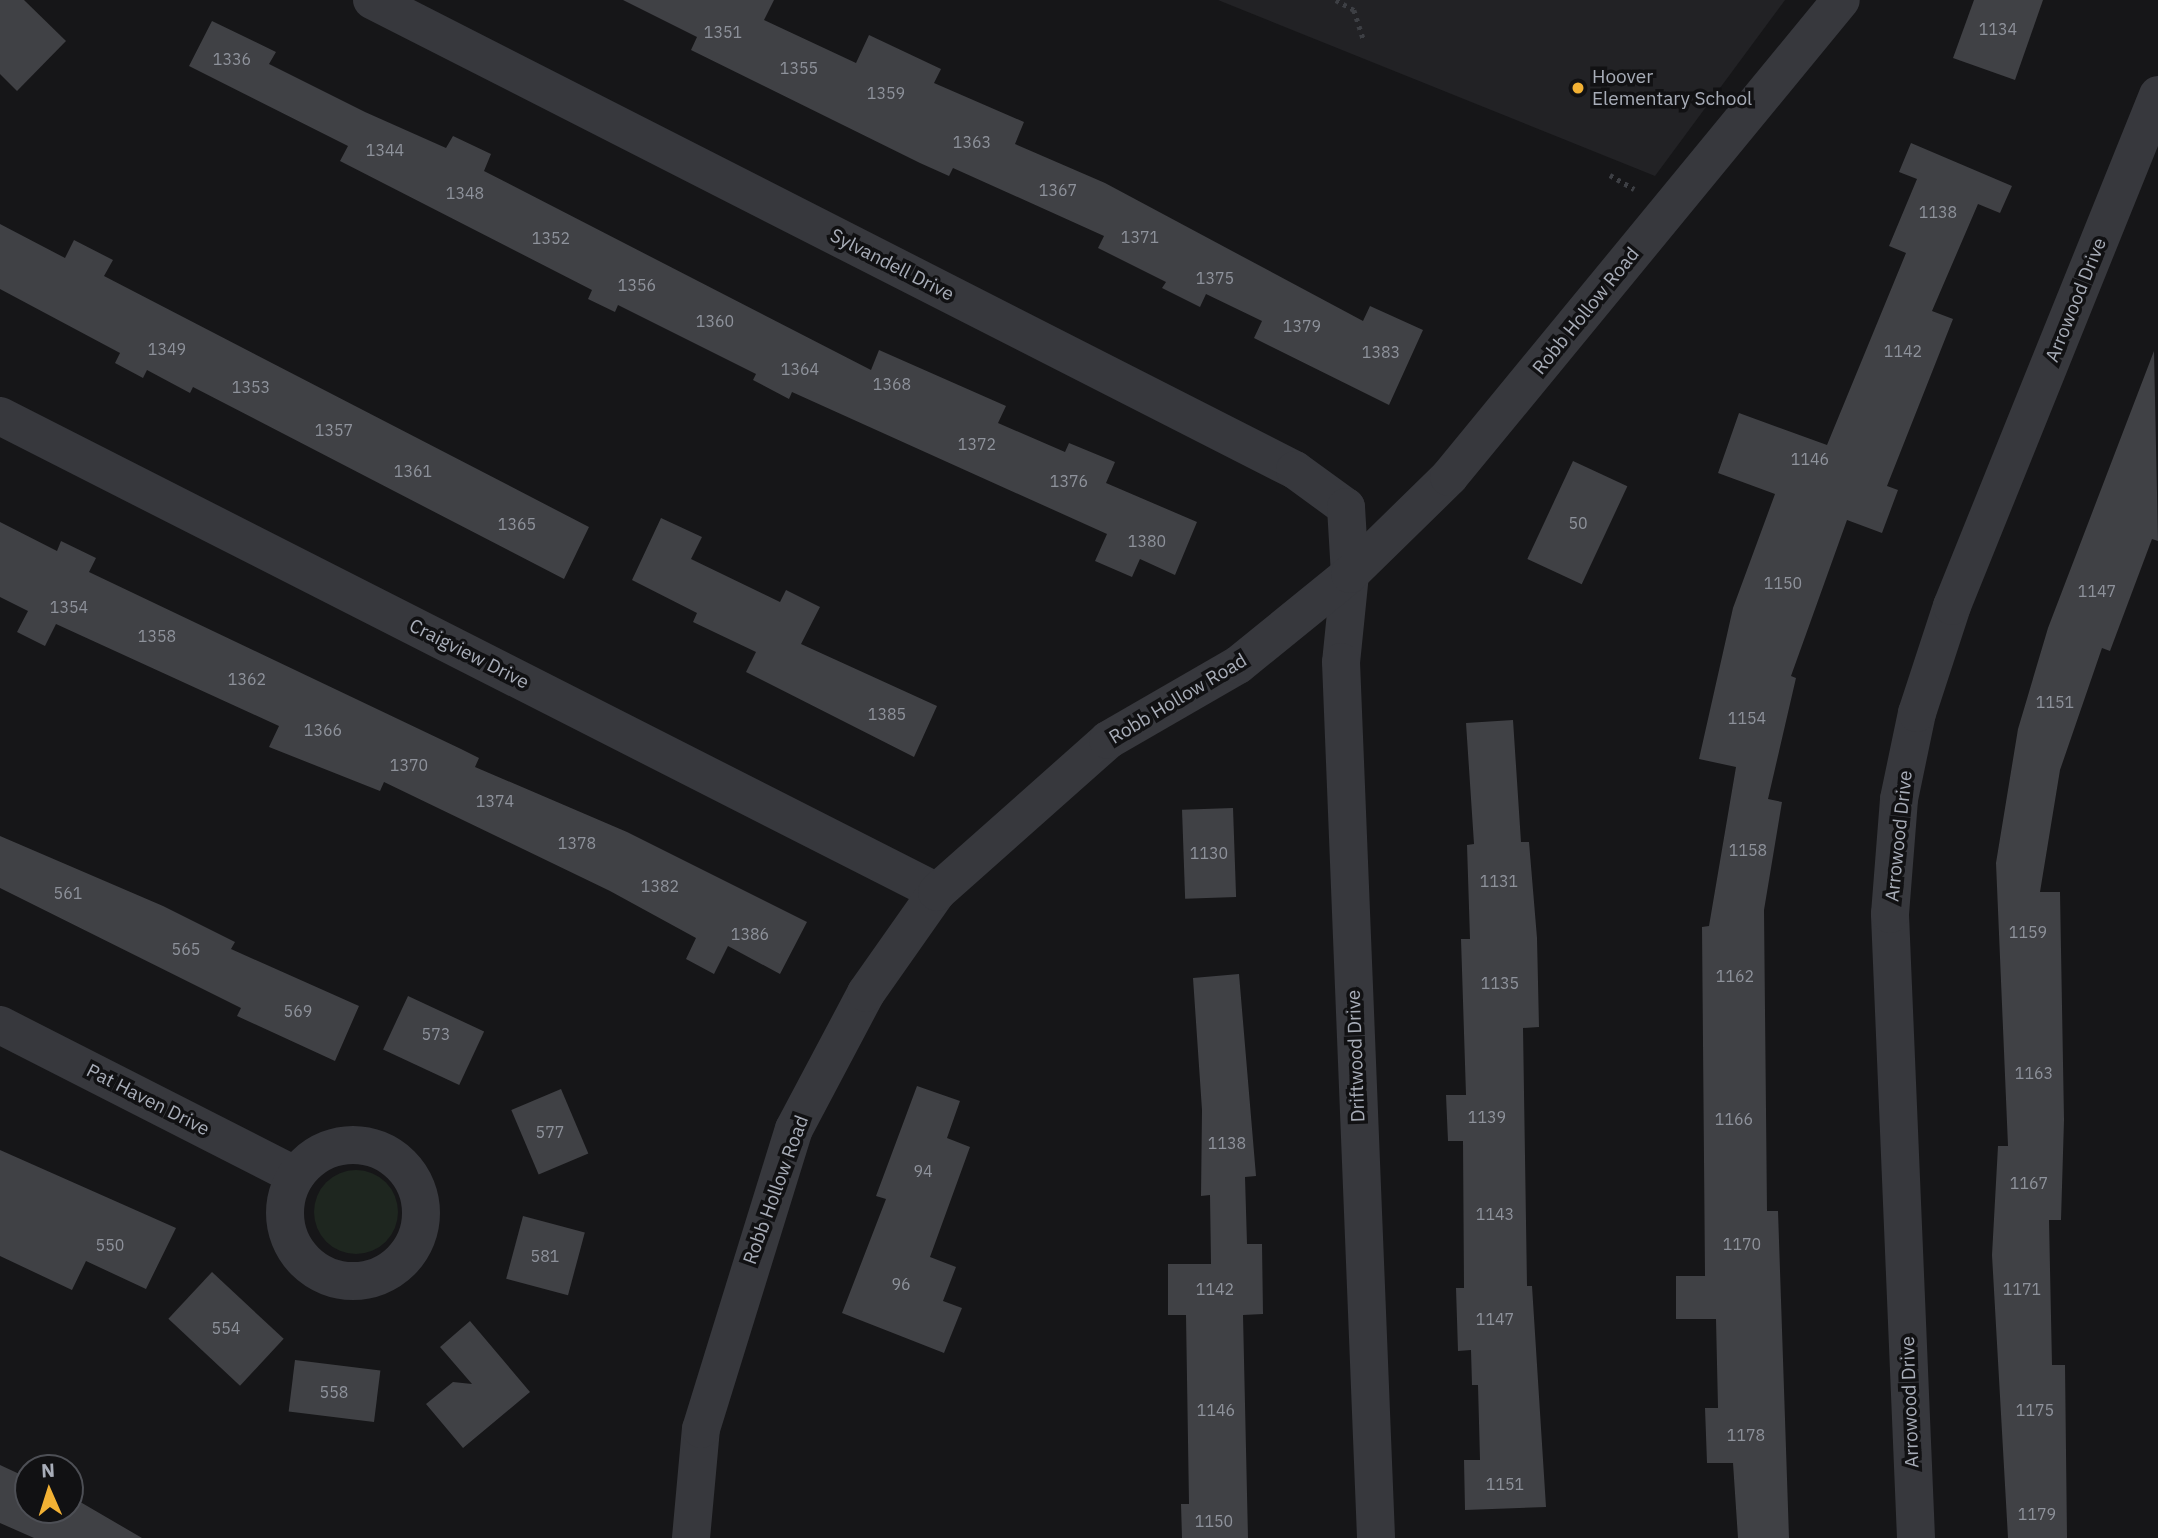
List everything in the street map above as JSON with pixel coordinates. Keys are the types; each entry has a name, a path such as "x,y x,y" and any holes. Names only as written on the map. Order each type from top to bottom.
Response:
{"street":[{"name":"Sylvandell Drive","path":"372,0 1295,470 1346,507 1350,574"},
{"name":"Robb Hollow Road","path":"691,1538 701,1429 794,1129 866,993 937,892 1108,740 1238,665 1350,574 1449,477 1841,0"},
{"name":"Arrowood Drive","path":"1916,1538 1890,914 1899,799 1917,713 1952,606 2158,96"},
{"name":"Craigview Drive","path":"0,416 937,892"},
{"name":"Driftwood Drive","path":"1350,574 1341,662 1376,1538"},
{"name":"Pat Haven Drive","path":"0,1025 296,1176"}],"path":[{"path":"1336,0 1354,10 1364,41"},
{"path":"1610,175 1638,191"}],"shaded area":[{"name":"Hoover Elementary School","path":"1218,0 1785,0 1655,176"},
{"path":"356,1170 372,1173 386,1182 395,1196 398,1212 395,1228 386,1242 372,1251 356,1254 340,1251 326,1242 317,1228 314,1212 317,1196 326,1182 340,1173"}],"building":[{"path":"0,0 24,0 66,41 17,91 0,74"},
{"path":"623,0 774,0 764,20 856,63 869,35 941,69 934,83 1024,122 1015,144 1105,183 1363,321 1370,306 1423,330 1389,405 1254,338 1262,321 1206,294 1200,307 1162,288 1166,282 1098,248 1104,236 953,168 949,176 920,163 691,50 697,37"},
{"path":"1974,0 2043,0 2015,80 1953,58"},
{"path":"212,21 276,52 269,64 365,112 446,148 453,136 491,154 484,171 871,370 879,350 1006,406 998,423 1065,452 1069,443 1115,462 1106,483 1197,522 1175,575 1140,559 1132,577 1095,561 1107,534 792,392 789,399 753,380 756,374 618,305 615,312 588,299 592,290 340,161 348,146 189,66"},
{"path":"1911,143 2012,186 2000,213 1978,204 1932,311 1953,319 1887,486 1898,490 1882,533 1847,520 1791,676 1796,678 1768,799 1782,802 1764,910 1767,1211 1778,1211 1789,1538 1738,1538 1733,1463 1707,1463 1705,1408 1718,1408 1716,1319 1676,1319 1676,1276 1705,1276 1702,927 1709,926 1736,767 1699,759 1733,608 1775,494 1718,473 1739,413 1827,445 1906,253 1889,246 1917,179 1899,172"},
{"path":"0,224 65,258 74,240 113,260 104,276 589,527 564,579 193,387 190,393 147,370 143,378 115,363 120,353 0,289"},
{"path":"2154,351 2158,541 2152,539 2110,651 2102,648 2060,770 2040,892 2060,892 2064,1120 2061,1220 2049,1220 2052,1365 2065,1365 2067,1538 2008,1538 1992,1255 1998,1146 2008,1146 1996,863 2018,729 2048,628"},
{"path":"1573,461 1627,486 1582,584 1527,559"},
{"path":"661,518 702,537 691,559 780,602 786,590 820,607 801,644 937,706 914,757 746,672 756,652 693,622 697,613 632,580"},
{"path":"0,522 57,551 61,541 96,558 89,572 479,758 475,767 627,832 807,922 780,974 728,946 714,974 686,959 696,938 610,891 384,782 380,791 269,747 279,726 56,624 45,646 17,632 28,611 0,597"},
{"path":"1513,720 1521,842 1529,842 1537,938 1539,1027 1523,1028 1527,1286 1532,1286 1546,1507 1465,1510 1464,1460 1480,1460 1478,1385 1472,1385 1471,1350 1458,1351 1456,1288 1464,1288 1463,1141 1448,1141 1446,1095 1466,1095 1461,939 1470,939 1467,845 1474,844 1466,723"},
{"path":"1233,808 1236,897 1185,899 1182,810"},
{"path":"0,836 163,906 235,942 231,949 359,1006 335,1061 237,1016 241,1008 0,888"},
{"path":"1239,974 1256,1176 1245,1177 1247,1244 1262,1244 1263,1314 1243,1315 1248,1538 1182,1538 1181,1504 1189,1504 1186,1315 1168,1315 1168,1264 1211,1264 1210,1195 1201,1196 1202,1110 1193,978"},
{"path":"408,996 484,1031 459,1085 383,1049"},
{"path":"917,1086 960,1101 947,1138 970,1147 930,1257 956,1267 943,1301 962,1308 944,1353 842,1313 886,1199 876,1196"},
{"path":"561,1089 588,1153 539,1175 511,1110"},
{"path":"0,1150 176,1228 146,1289 86,1261 72,1290 0,1256"},
{"path":"523,1216 585,1233 568,1295 506,1279"},
{"path":"212,1272 284,1339 240,1386 168,1319"},
{"path":"470,1321 530,1392 463,1448 426,1404 453,1382 472,1384 440,1347"},
{"path":"295,1360 380,1370 374,1422 289,1412"},
{"path":"0,1465 14,1472 14,1524 84,1524 84,1504 142,1538 34,1538 0,1523"}],"place":[{"name":"Hoover Elementary School","path":"1578,88"}]}
